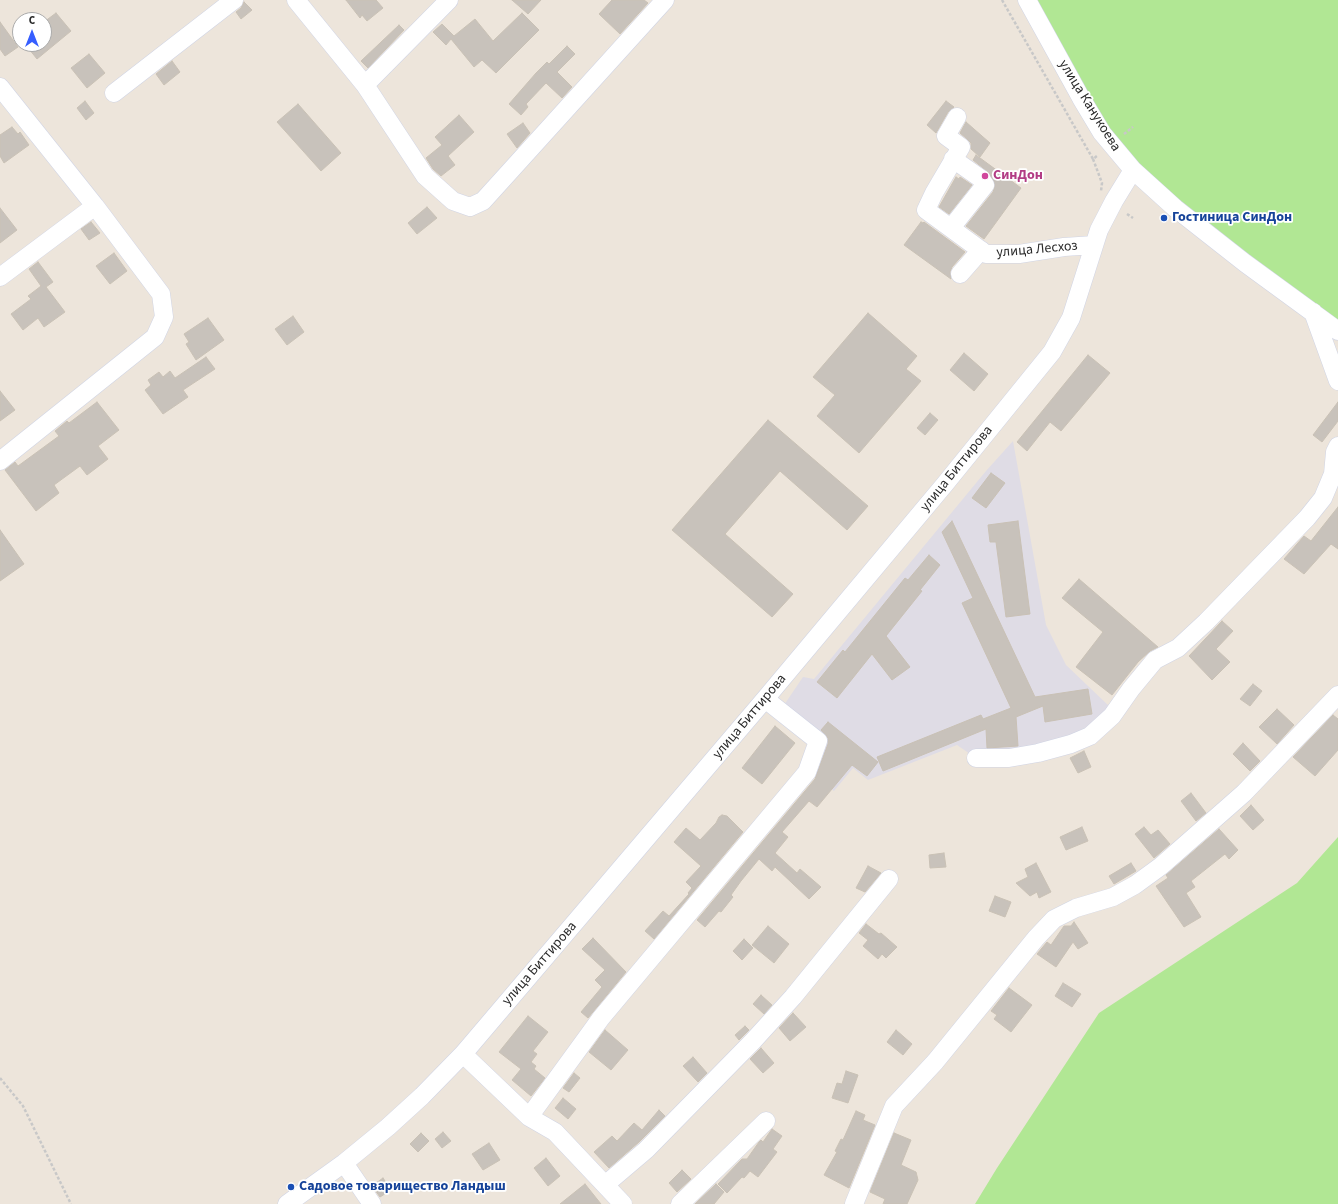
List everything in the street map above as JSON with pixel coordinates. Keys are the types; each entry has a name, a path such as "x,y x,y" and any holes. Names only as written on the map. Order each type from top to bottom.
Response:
{"street":[{"path":"114,93 234,0"},
{"path":"296,0 365,85 425,176 453,201 470,207 483,201 665,0"},
{"path":"365,85 449,0"},
{"name":"улица Канукоева","path":"1027,0 1102,133 1133,170 1175,208 1245,263 1338,331"},
{"path":"0,87 95,206 161,294 164,317 155,338 0,461"},
{"path":"956,117 946,136 961,147 934,193 926,210 981,250 960,274"},
{"path":"951,228 985,185 980,178 953,159"},
{"name":"улица Биттирова","path":"287,1204 344,1163 405,1112 463,1054 765,699 945,484 1052,352 1071,318 1094,245 1107,214 1133,170"},
{"path":"0,277 95,206"},
{"name":"улица Лесхоз","path":"981,250 986,254 1019,254 1094,245"},
{"path":"1313,312 1338,381"},
{"path":"976,758 1009,758 1038,753 1071,744 1090,736 1112,716 1131,688 1155,660 1178,648 1206,622 1307,518 1323,498 1333,474 1335,452 1338,446"},
{"path":"854,1204 894,1106 935,1062 1036,938 1054,919 1076,908 1114,897 1136,885 1161,866 1244,793 1338,695"},
{"path":"529,1116 601,1018 807,772 818,741 765,699"},
{"path":"606,1184 646,1150 794,997 889,879"},
{"path":"463,1054 529,1116 555,1132 606,1184 623,1204"},
{"path":"680,1204 766,1121"},
{"path":"344,1163 372,1204"}],"path":[{"path":"1002,0 1093,159 1102,183 1100,192 1105,196"},
{"path":"1122,136 1133,127"},
{"path":"1093,159 1097,156"},
{"path":"1127,214 1133,218"},
{"path":"0,1078 23,1106 71,1204"}],"shaded area":[{"path":"1013,441 1046,625 1066,665 1109,706 1090,736 976,758 957,745 868,780 853,768 834,791 807,772 817,741 780,711 803,677 814,679 986,471"}],"green space":[{"path":"1027,0 1338,0 1338,331 1133,170"},
{"path":"1338,837 1338,1204 975,1204 1099,1013 1297,883"}],"building":[{"path":"346,0 376,0 383,8 367,21 362,15 360,18"},
{"path":"512,0 541,0 528,14"},
{"path":"612,0 644,0 648,3 620,34 599,14"},
{"path":"244,2 252,10 241,19 236,12 241,8"},
{"path":"56,13 71,31 52,47 52,16"},
{"path":"522,13 539,30 496,73 482,60 474,67 451,39 446,45 433,32 442,24 454,36 475,19 493,41"},
{"path":"0,22 12,39 12,51 5,56 0,49"},
{"path":"399,25 404,30 368,68 361,61"},
{"path":"567,46 575,54 557,72 572,87 562,98 546,83 526,104 528,107 521,115 509,104 547,62 549,64"},
{"path":"31,52 46,52 37,59"},
{"path":"89,54 105,73 87,88 71,68"},
{"path":"172,61 180,72 164,85 156,74"},
{"path":"85,101 94,113 86,120 77,108"},
{"path":"946,101 954,107 948,112 936,133 927,125"},
{"path":"298,104 341,153 321,171 277,122"},
{"path":"459,115 474,132 448,156 455,165 441,176 433,169 426,158 442,145 435,137"},
{"path":"966,122 990,143 980,157 971,149 971,143 960,133"},
{"path":"523,123 530,133 517,148 507,134"},
{"path":"12,127 18,134 20,132 29,145 4,163 0,156 0,135"},
{"path":"976,155 1021,188 984,239 966,226 993,192 995,186 988,172 973,160"},
{"path":"956,177 959,179 960,177 972,185 949,214 939,207"},
{"path":"427,207 437,218 417,234 408,223"},
{"path":"0,208 17,230 0,243"},
{"path":"91,222 100,233 89,240 81,229"},
{"path":"921,222 924,222 965,252 952,267 950,272 951,279 904,245"},
{"path":"114,253 127,271 110,284 96,266"},
{"path":"38,262 53,282 46,287 65,312 44,327 38,318 23,330 11,314 31,299 28,296 41,286 29,269"},
{"path":"868,313 917,356 906,369 921,381 859,453 817,416 835,395 813,377"},
{"path":"293,316 304,332 287,345 275,329"},
{"path":"208,318 224,340 196,360 186,344 189,342 184,334"},
{"path":"964,353 988,374 974,391 950,370"},
{"path":"1088,355 1110,373 1061,431 1050,422 1027,451 1017,442"},
{"path":"206,357 215,369 183,390 188,397 163,414 145,390 151,385 148,380 159,372 163,377 170,371 175,378"},
{"path":"0,391 15,410 0,421"},
{"path":"97,402 119,430 98,446 108,459 87,475 80,466 54,485 59,493 36,511 5,470 15,462 18,466 59,436 55,431 67,421 69,423"},
{"path":"1338,402 1338,421 1322,442 1313,435"},
{"path":"930,413 938,420 925,435 917,428"},
{"path":"768,420 868,506 847,530 780,471 725,534 793,594 772,617 672,530"},
{"path":"991,473 1005,483 986,508 972,498"},
{"path":"1338,507 1338,549 1331,544 1304,574 1284,559 1304,536 1311,541"},
{"path":"952,521 1035,697 1088,689 1092,714 1045,722 1043,706 1016,717 1018,746 987,748 986,729 883,771 877,757 981,715 983,719 1011,708 962,603 973,598 942,532"},
{"path":"1018,521 1030,614 1006,617 996,542 990,542 988,525"},
{"path":"0,530 24,564 0,581"},
{"path":"929,555 940,565 920,590 922,591 886,636 910,667 892,680 872,654 837,698 817,682 843,650 845,652 905,578 908,580"},
{"path":"1079,579 1158,647 1150,651 1138,662 1112,695 1076,667 1103,632 1062,598"},
{"path":"1222,621 1233,631 1216,649 1230,662 1212,680 1189,656"},
{"path":"1253,684 1262,691 1250,706 1240,699"},
{"path":"1277,709 1294,725 1277,744 1259,727"},
{"path":"1333,715 1338,719 1338,750 1315,776 1293,757"},
{"path":"828,722 878,762 867,776 852,765 817,807 809,801 782,832 788,837 775,853 797,873 800,869 821,887 809,899 775,867 772,871 759,859 731,895 733,897 721,912 719,911 705,927 697,920 815,779 828,744 828,738 821,730"},
{"path":"775,726 795,743 762,784 742,768"},
{"path":"1243,743 1260,761 1250,771 1233,754"},
{"path":"1084,751 1091,767 1078,773 1070,758"},
{"path":"1191,793 1206,813 1196,821 1181,801"},
{"path":"1251,805 1264,820 1253,830 1240,816"},
{"path":"722,815 727,816 743,832 654,939 645,931 663,911 669,916 689,894 688,893 692,888 686,882 701,866 674,842 686,828 700,840"},
{"path":"1082,827 1088,841 1066,850 1060,837"},
{"path":"1144,827 1151,835 1158,830 1170,844 1154,858 1135,834"},
{"path":"1219,829 1238,850 1229,859 1225,854 1191,881 1195,887 1186,893 1201,917 1184,927 1156,886 1168,878 1166,875"},
{"path":"944,853 946,867 930,868 929,855"},
{"path":"1036,863 1051,892 1039,898 1037,892 1030,896 1016,883 1028,877 1025,869"},
{"path":"1131,863 1136,871 1114,884 1109,876"},
{"path":"868,866 881,873 865,892 856,888"},
{"path":"995,896 1011,902 1005,917 989,911"},
{"path":"1074,922 1088,943 1078,949 1073,942 1056,967 1037,954 1047,942 1051,945 1064,926 1071,926"},
{"path":"866,924 879,934 881,933 897,947 886,958 882,954 878,959 863,946 868,940 859,933"},
{"path":"768,926 789,944 774,963 752,945"},
{"path":"593,938 626,972 588,1018 581,1012 602,987 595,980 605,970 582,949"},
{"path":"744,939 753,948 742,960 733,951"},
{"path":"1063,983 1081,994 1072,1007 1055,996"},
{"path":"1009,988 1032,1005 1011,1032 994,1019 997,1015 991,1011"},
{"path":"761,995 772,1005 764,1014 753,1004"},
{"path":"793,1013 806,1027 790,1041 779,1028"},
{"path":"528,1016 548,1032 533,1051 537,1054 531,1062 536,1066 534,1069 545,1078 531,1096 512,1080 521,1069 499,1052"},
{"path":"745,1026 749,1030 739,1040 735,1035"},
{"path":"605,1030 628,1050 611,1070 589,1052"},
{"path":"896,1030 912,1044 903,1055 887,1042"},
{"path":"761,1048 774,1063 763,1073 750,1059"},
{"path":"693,1057 707,1073 698,1082 683,1066"},
{"path":"846,1071 858,1075 848,1103 832,1098 837,1083 842,1084"},
{"path":"574,1073 580,1078 569,1092 563,1088"},
{"path":"563,1098 576,1109 568,1119 555,1108"},
{"path":"659,1110 665,1116 639,1142 609,1168 594,1152 612,1136 617,1141 634,1123 642,1130"},
{"path":"856,1111 865,1115 863,1120 875,1125 849,1188 824,1175 837,1152 835,1151 841,1139 843,1140"},
{"path":"772,1129 782,1136 773,1149 777,1152 758,1177 750,1171 727,1193 718,1184 742,1159 747,1159 759,1142 761,1140 763,1142"},
{"path":"443,1132 451,1141 442,1148 435,1139"},
{"path":"421,1133 429,1141 418,1152 410,1144"},
{"path":"894,1133 911,1140 901,1165 916,1172 918,1180 907,1204 883,1204 885,1199 870,1192"},
{"path":"489,1143 500,1160 483,1170 472,1154"},
{"path":"546,1158 560,1176 548,1186 534,1168"},
{"path":"682,1170 691,1179 677,1192 669,1183"},
{"path":"383,1178 391,1190 380,1197 372,1186"},
{"path":"585,1184 601,1204 560,1204"},
{"path":"716,1184 724,1192 714,1204 695,1204"}],"place":[{"name":"СинДон","path":"985,176"},
{"name":"Гостиница СинДон","path":"1164,218"},
{"name":"Садовое товарищество Ландыш","path":"291,1187"}]}
